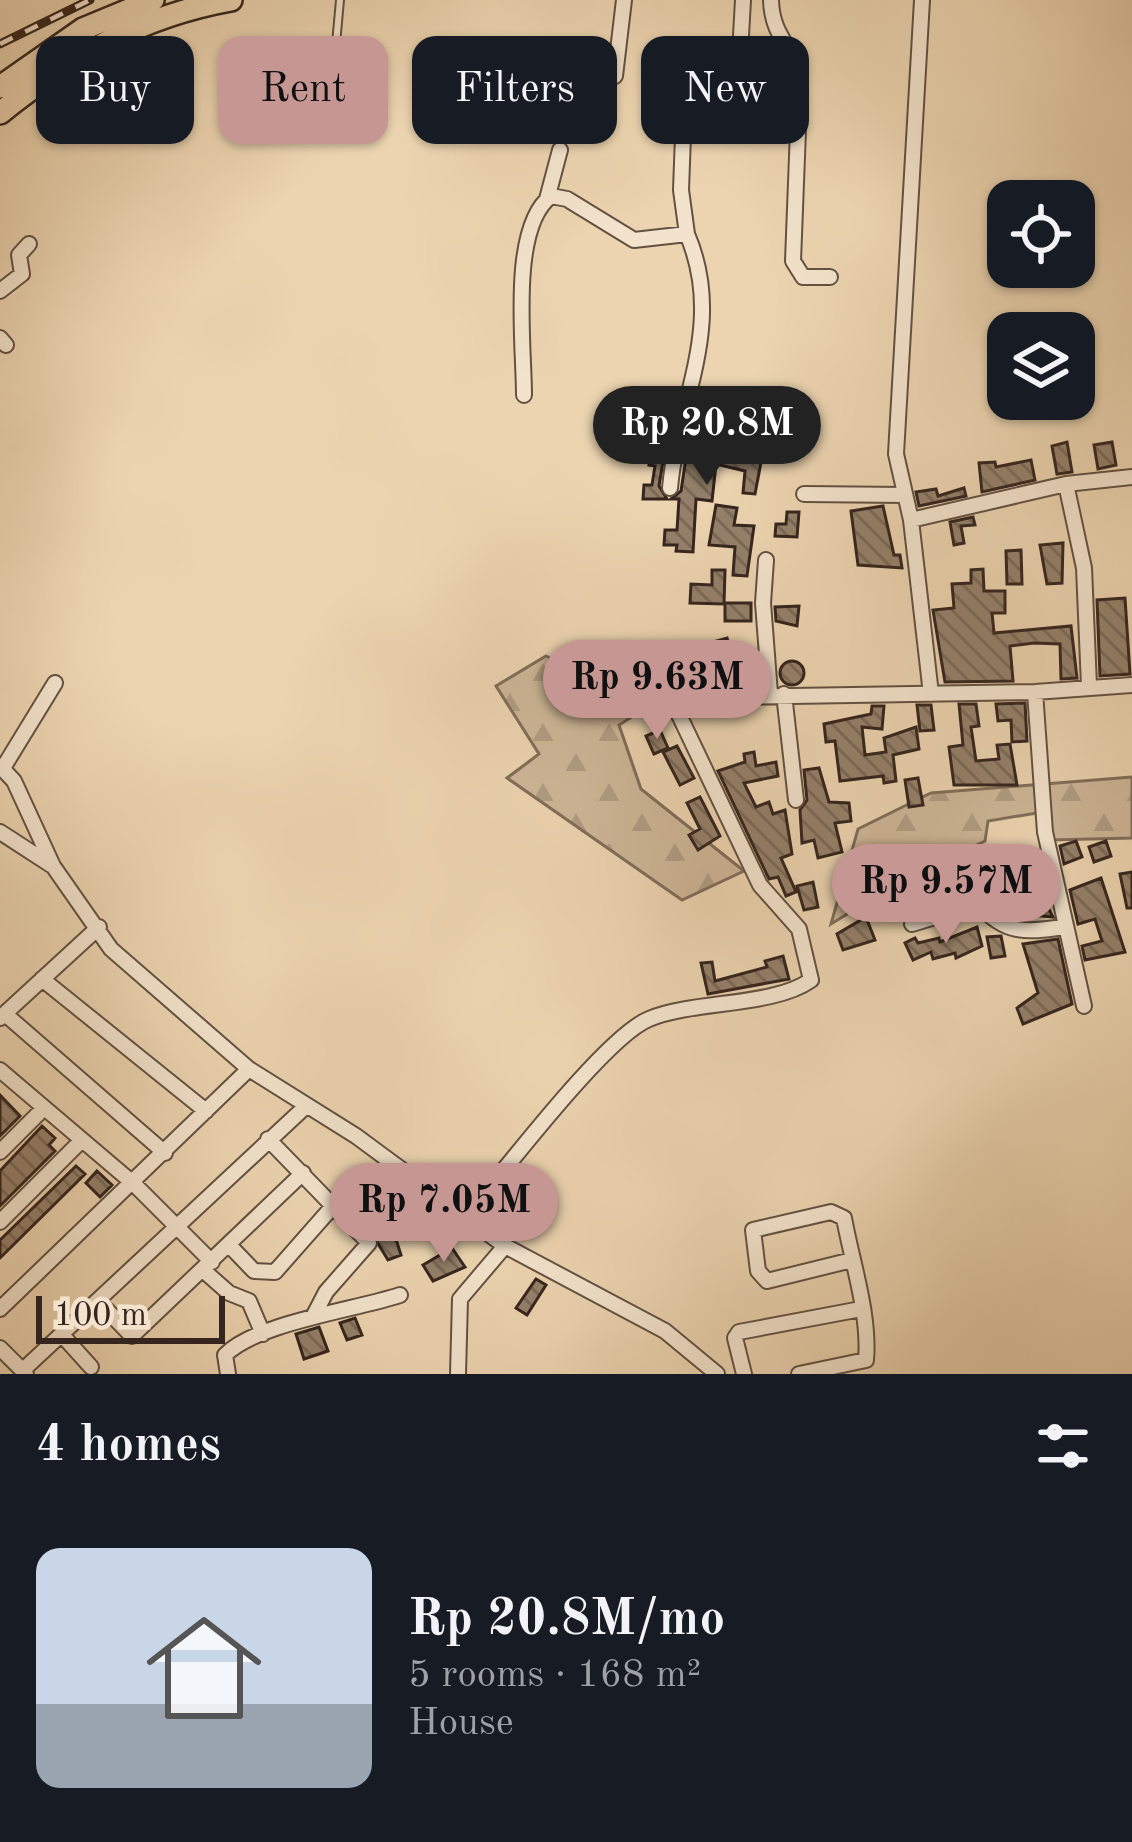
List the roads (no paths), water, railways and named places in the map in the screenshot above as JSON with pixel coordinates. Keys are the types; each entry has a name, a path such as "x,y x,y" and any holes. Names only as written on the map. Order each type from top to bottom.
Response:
{"highway":[{"path":"0,87 83,29 153,0"},
{"path":"0,113 95,45 157,18 231,0"}],"street":[{"path":"617,59 624,0"},
{"path":"670,488 673,457 702,350 700,277 681,190 684,109 698,95 733,94 739,89 743,0"},
{"path":"771,0 772,27 796,62 800,78 794,261 803,278 830,277"},
{"path":"922,0 896,454 911,520 932,694"},
{"path":"524,395 523,273 530,226 547,199 560,150"},
{"path":"547,199 567,199 634,240 687,234"},
{"path":"0,291 22,274 20,255 29,244"},
{"path":"911,520 1066,484 1132,477"},
{"path":"1066,484 1084,568 1089,686"},
{"path":"804,494 905,495"},
{"path":"766,560 763,603 796,800"},
{"path":"55,683 2,767 53,866 128,966 249,1069 304,1108 356,1136 505,1246 665,1331 717,1374"},
{"path":"466,1216 626,1030 676,1010 786,990 811,980 799,929 760,885 734,822 670,701 686,695 1035,692 1132,685"},
{"path":"1035,692 1054,881 1084,1006"},
{"path":"0,832 53,866"},
{"path":"912,924 1054,881"},
{"path":"978,904 1003,927 1017,932 1063,927"},
{"path":"99,927 2,1016 165,1153"},
{"path":"42,979 206,1111"},
{"path":"0,1309 249,1069"},
{"path":"2,1076 134,1184 176,1226 229,1293 249,1301 263,1334"},
{"path":"0,1348 25,1372 304,1108"},
{"path":"0,1152 43,1109"},
{"path":"268,1139 369,1246 326,1292 313,1317"},
{"path":"0,1222 80,1142"},
{"path":"98,1301 132,1336 303,1173"},
{"path":"230,1246 254,1271 275,1272 334,1205"},
{"path":"799,1374 846,1370 866,1360 861,1310 852,1259 841,1213 757,1227 751,1235 758,1271 767,1281 852,1259"},
{"path":"458,1374 460,1299 505,1246"},
{"path":"228,1374 228,1351 263,1334 400,1295"},
{"path":"744,1374 739,1332 861,1310"},
{"path":"62,1336 91,1367"}],"lane":[{"path":"336,36 340,0"}],"railway":[{"path":"0,44 90,0"}]}
